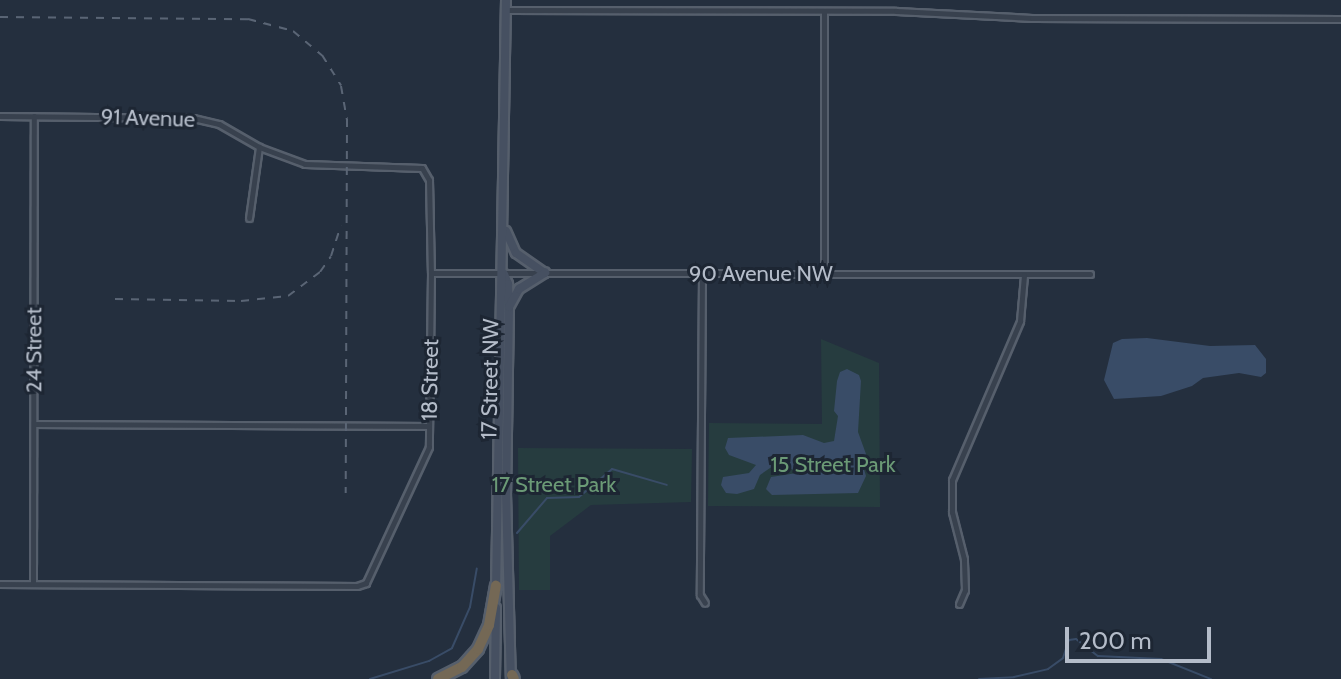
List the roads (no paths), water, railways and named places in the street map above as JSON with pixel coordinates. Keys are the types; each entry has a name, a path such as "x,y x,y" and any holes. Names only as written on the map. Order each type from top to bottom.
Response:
{"highway":[{"path":"438,679 462,667 478,649 489,625 496,586"}],"main road":[{"name":"17 Street NW","path":"495,679 506,5"},
{"path":"504,227 516,253 545,273 519,289 509,307"},
{"name":"17 Street NW","path":"503,273 508,284 509,307 506,507 512,678"}],"street":[{"path":"506,5 1032,18 1341,19"},
{"path":"824,11 824,275"},
{"name":"91 Avenue","path":"0,116 193,118 219,124 278,156 323,167 422,168 427,173"},
{"name":"24 Street","path":"33,583 34,116"},
{"path":"249,218 259,147"},
{"name":"18 Street","path":"33,583 357,586 373,575 429,447 431,273 427,173"},
{"name":"90 Avenue NW","path":"431,273 1090,274"},
{"path":"702,274 700,595 705,603"},
{"path":"959,604 965,590 965,568 952,512 952,480 1020,321 1024,275"},
{"path":"34,424 429,426"},
{"path":"0,584 33,583"}],"water":[{"path":"1147,338 1210,346 1255,345 1266,359 1266,373 1261,377 1239,373 1203,378 1192,386 1161,396 1114,399 1104,380 1113,343 1122,339"},
{"path":"847,369 859,375 861,381 858,432 866,454 863,466 866,476 858,493 772,495 766,489 771,477 797,473 789,467 773,466 760,475 754,489 737,494 726,493 721,485 723,477 749,473 756,465 729,455 725,448 728,438 803,435 824,443 834,441 838,416 834,411 837,381 840,372"}],"waterway":[{"path":"517,533 547,498 579,497 612,469 667,485"},
{"path":"370,679 429,661 452,648 470,607 477,569"},
{"path":"979,679 1014,677 1048,669 1063,658 1069,640 1076,639 1098,656 1161,659 1211,679"}],"railway":[{"path":"0,17 248,19 293,31 322,55 341,86 347,119 346,493"},
{"path":"115,299 241,301 288,296 320,272 331,256 341,226"}],"park label":[{"name":"15 Street Park","path":"833,465"},
{"name":"17 Street Park","path":"554,485"}]}
